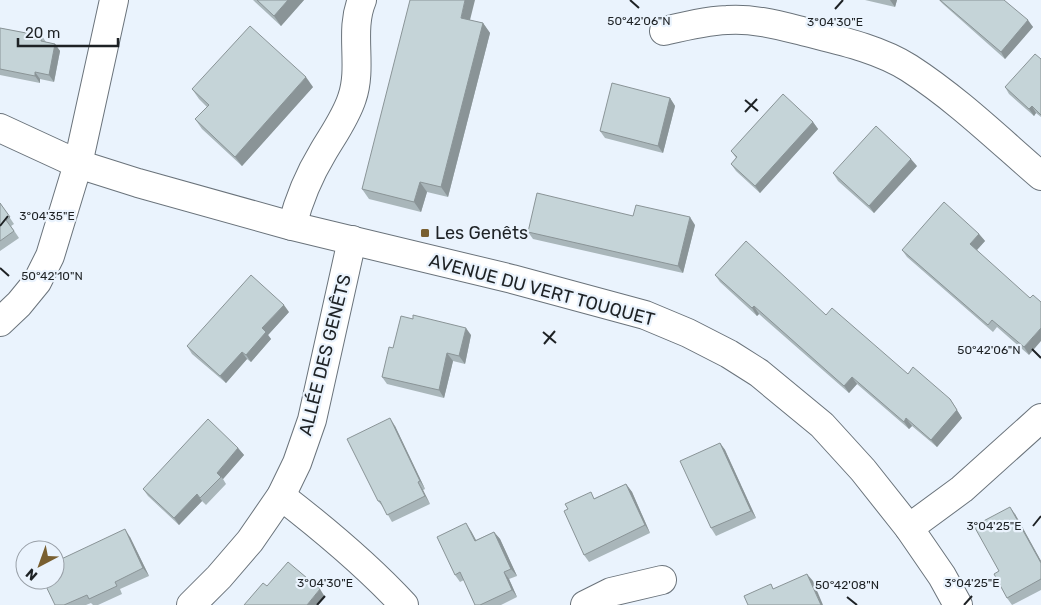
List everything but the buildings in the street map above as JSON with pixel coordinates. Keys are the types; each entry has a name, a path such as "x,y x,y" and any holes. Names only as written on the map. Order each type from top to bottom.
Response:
{"street":[{"path":"0,322 19,304 37,282 50,256 78,164 114,0"},
{"path":"292,226 299,200 310,176 352,98 356,72 357,12 362,0"},
{"path":"664,31 694,24 729,20 767,23 838,40 874,52 906,67 934,86 1041,176"},
{"name":"AVENUE DU VERT TOUQUET","path":"0,128 78,164 138,183 292,226 512,279 645,315 688,333 729,354 758,373 822,425 863,470 909,528 942,576 958,605"},
{"name":"ALLÉE DES GENÊTS","path":"191,605 219,577 250,541 281,496 297,463 312,420 352,240"},
{"path":"909,528 962,489 1041,418"},
{"path":"281,496 350,552 384,583 404,605"},
{"path":"585,605 611,592 662,580"}],"place":[{"name":"Les Genêts","path":"425,233"}]}
